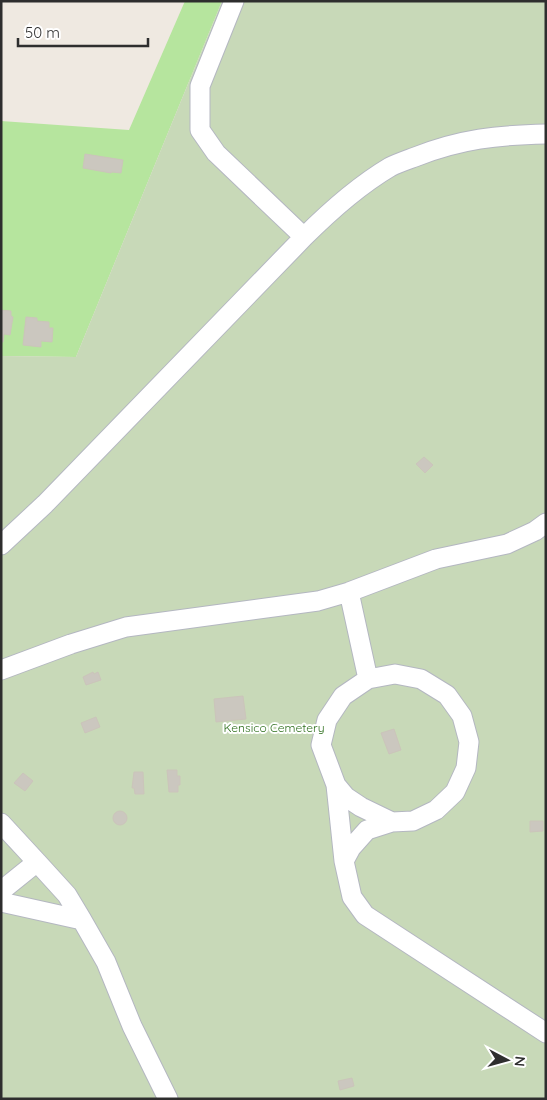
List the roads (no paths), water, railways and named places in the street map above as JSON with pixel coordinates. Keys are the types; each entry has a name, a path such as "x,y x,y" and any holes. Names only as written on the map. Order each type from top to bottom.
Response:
{"lane":[{"path":"234,1 200,86 200,130 216,153 304,237"},
{"path":"1,545 45,504 329,212 357,189 392,166 431,151 465,141 502,135 546,134"},
{"path":"1,670 126,626 318,601 349,592 436,560 507,544 535,531 546,523"},
{"path":"349,592 368,679"},
{"path":"344,861 351,848 367,830 392,822 413,821 436,810 455,792 466,768 469,742 462,716 447,696 421,679 395,674 368,679 343,696 327,720 321,745 336,785 344,861 352,897 365,915 546,1033"},
{"path":"336,785 346,797 361,807 392,822"},
{"path":"1,823 66,895 82,920 106,962 132,1026 168,1099"},
{"path":"1,891 37,862"},
{"path":"1,902 82,920"}],"park label":[{"name":"Kensico Cemetery","path":"274,728"}]}
